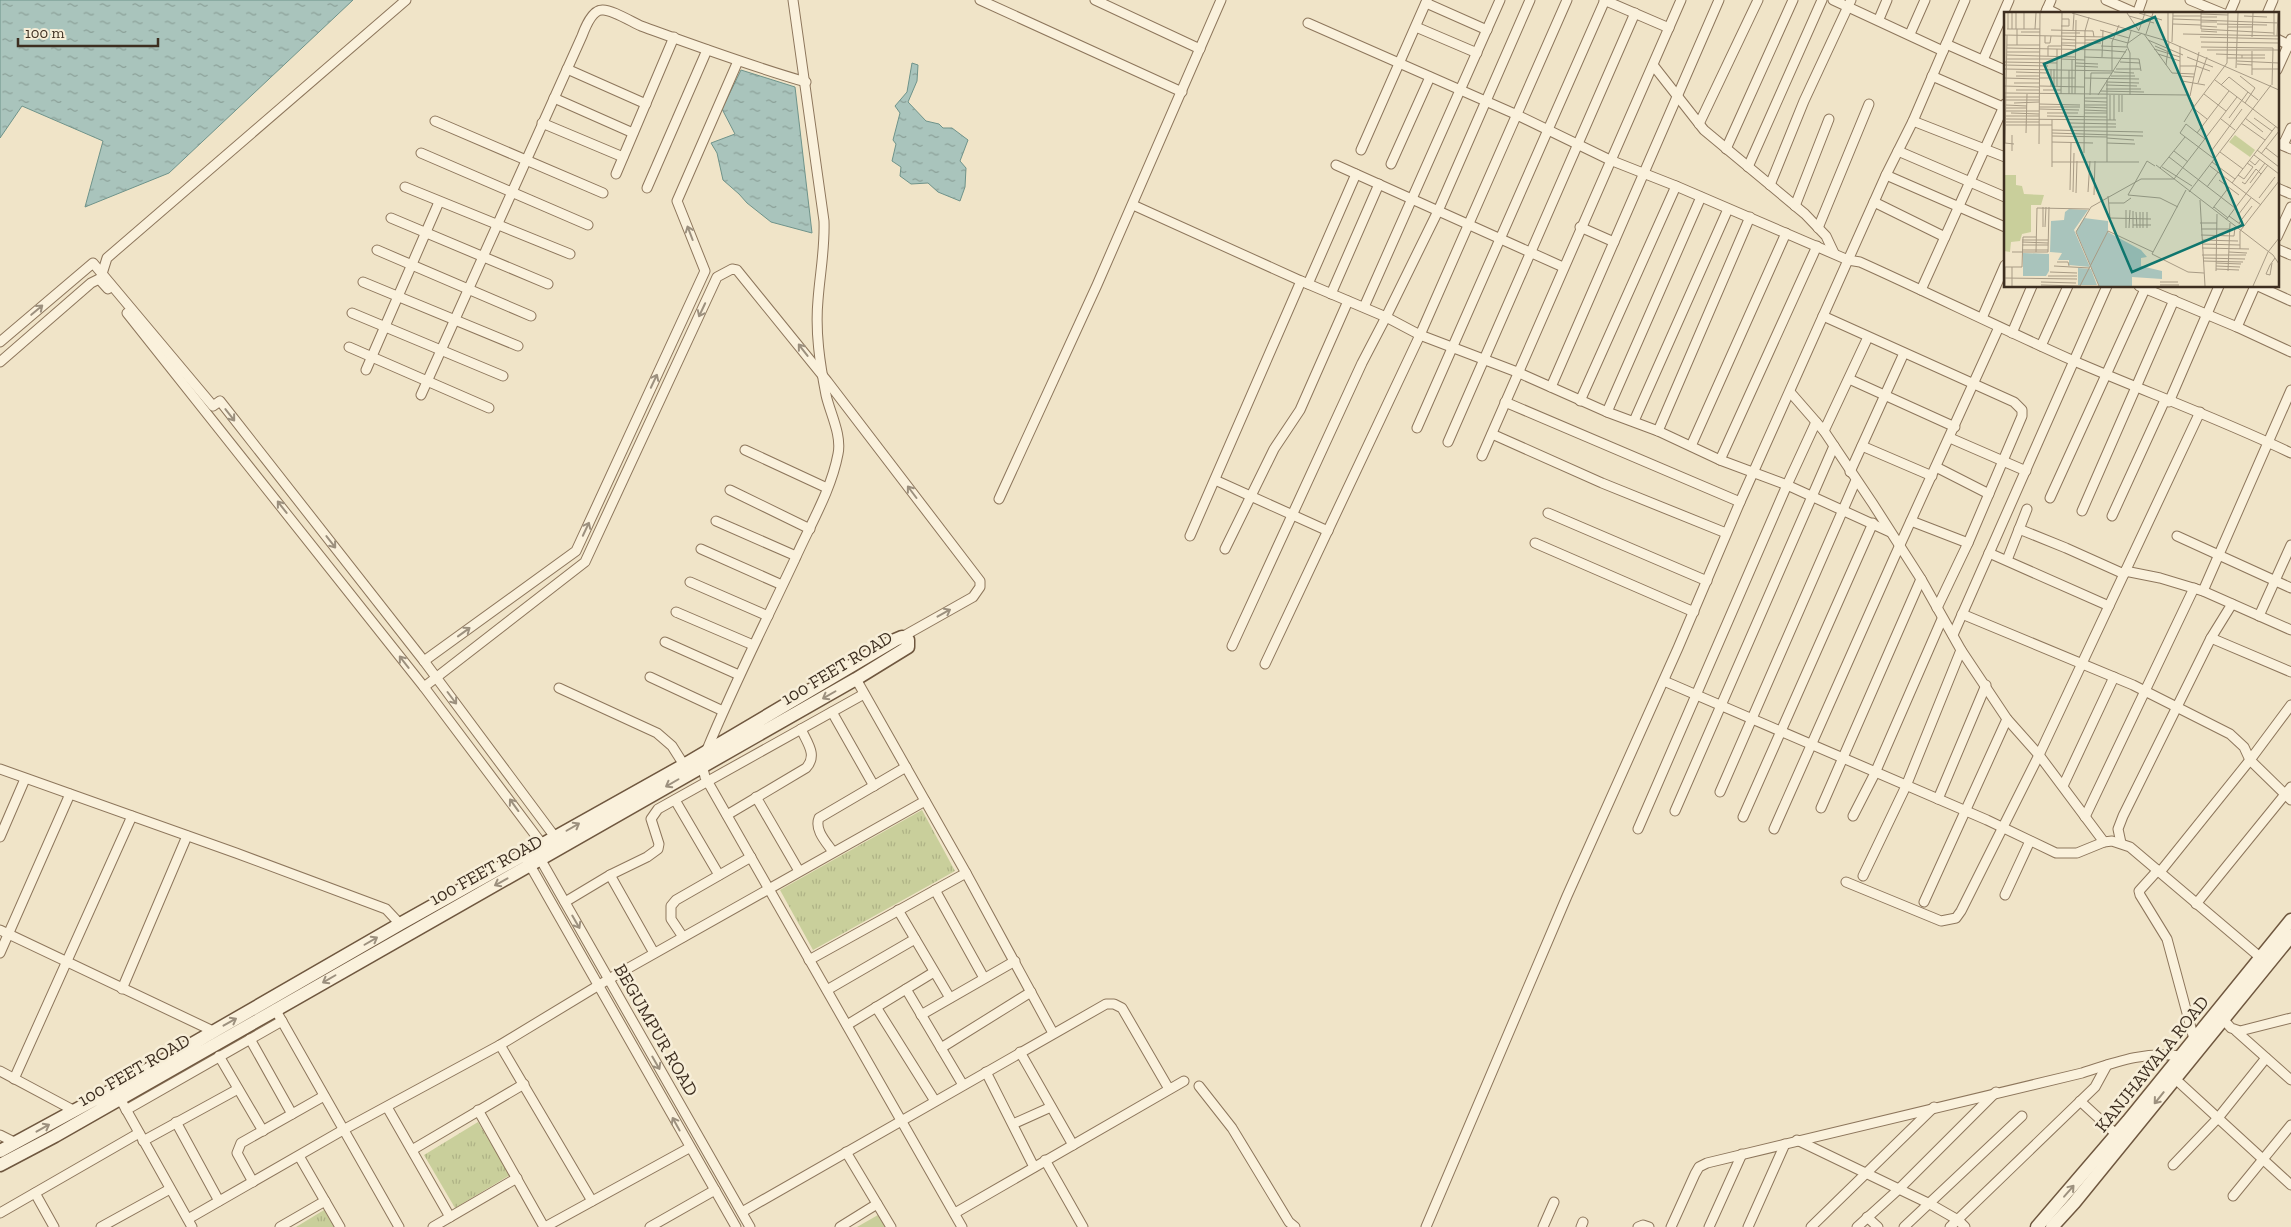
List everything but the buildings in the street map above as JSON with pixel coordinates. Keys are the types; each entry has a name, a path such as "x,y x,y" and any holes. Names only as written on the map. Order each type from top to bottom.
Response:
{"street":[{"path":"0,362 91,283 101,277 106,258 406,0"},
{"path":"793,0 824,221 824,258 817,325 823,376 838,442 838,452 827,488 810,528 739,675 701,766 708,782 900,1121 955,1213 959,1226"},
{"path":"980,0 1182,92"},
{"path":"1096,0 1200,48"},
{"path":"999,499 1182,92 1221,0"},
{"path":"1364,308 1461,91 1499,0"},
{"path":"1232,646 1362,363 1438,212 1484,101 1530,0"},
{"path":"1265,664 1420,335 1515,114 1567,0"},
{"path":"1417,428 1604,0 1669,28"},
{"path":"1482,456 1580,227 1681,0"},
{"path":"1550,387 1719,0"},
{"path":"1699,124 1758,0"},
{"path":"1726,149 1793,0"},
{"path":"1748,167 1822,0"},
{"path":"1833,0 1849,3 1879,20 1910,34 2004,70"},
{"path":"1879,20 1888,0"},
{"path":"1910,34 1925,0"},
{"path":"1426,1227 1571,887 1664,682 1726,533 1886,175 1913,121 1965,0"},
{"path":"1982,60 2009,0"},
{"path":"2046,12 2051,0"},
{"path":"2106,0 2133,12"},
{"path":"2138,12 2142,0"},
{"path":"2230,12 2235,0"},
{"path":"2268,12 2274,0"},
{"path":"2196,1 2220,12"},
{"path":"1361,150 1426,2 1487,30"},
{"path":"1770,185 1801,108 1849,3"},
{"path":"421,395 542,122 591,18 602,10 738,61 806,82"},
{"path":"1448,442 1635,13"},
{"path":"1308,23 1515,114 1610,160 1676,186 1848,260 1860,262 2041,346 2167,401 2200,412 2291,453"},
{"path":"1416,26 1477,54"},
{"path":"616,174 674,37"},
{"path":"2278,39 2290,43 2278,68"},
{"path":"648,188 707,50"},
{"path":"424,661 576,551 704,271 677,201 738,61"},
{"path":"1653,65 1699,124 1818,228 1826,236 1834,253"},
{"path":"567,69 646,104"},
{"path":"1922,290 2004,106 1932,76"},
{"path":"1391,164 1430,77"},
{"path":"554,98 633,133"},
{"path":"1818,228 1869,104"},
{"path":"1794,206 1829,119"},
{"path":"435,121 603,193"},
{"path":"1913,121 2004,157"},
{"path":"542,122 623,157"},
{"path":"2284,146 2291,128"},
{"path":"1898,152 2004,197"},
{"path":"421,153 588,225"},
{"path":"1336,165 1563,267"},
{"path":"1190,536 1304,283 1356,174"},
{"path":"1886,175 2004,227"},
{"path":"1331,294 1379,184"},
{"path":"1580,401 1676,186"},
{"path":"405,187 496,226 570,254"},
{"path":"2278,188 2291,194"},
{"path":"1607,412 1701,197"},
{"path":"366,370 439,202"},
{"path":"1874,202 1945,237"},
{"path":"1132,204 1304,283 1386,317 1420,335 1517,372 1580,401 1658,431 1720,460 1787,485 1890,532"},
{"path":"2278,235 2291,207"},
{"path":"1634,422 1728,209"},
{"path":"391,218 548,284"},
{"path":"1658,431 1750,218"},
{"path":"1580,227 1614,242"},
{"path":"1691,446 1786,233"},
{"path":"1720,460 1817,246"},
{"path":"2278,249 2291,255"},
{"path":"377,250 531,316"},
{"path":"0,342 93,262 101,277 424,687 534,855"},
{"path":"1982,318 2004,267"},
{"path":"424,687 585,562 718,277 732,269 737,270 823,376 980,581 980,587 973,597 902,637"},
{"path":"101,277 213,406 220,402 424,661 555,837"},
{"path":"363,282 518,346"},
{"path":"2012,333 2031,288"},
{"path":"2041,346 2067,288"},
{"path":"1953,635 2106,288"},
{"path":"2050,498 2142,288"},
{"path":"2144,288 2291,352"},
{"path":"2112,516 2207,314 2217,288"},
{"path":"2237,327 2255,288"},
{"path":"2261,288 2291,301"},
{"path":"2082,511 2174,300"},
{"path":"1225,548 1274,450 1300,410 1348,301"},
{"path":"352,313 503,376"},
{"path":"1823,316 2014,402 2022,410 2022,416 1968,543 1937,608"},
{"path":"1774,829 1999,326"},
{"path":"1824,432 1868,337"},
{"path":"349,347 489,408"},
{"path":"1850,472 1904,353"},
{"path":"1849,378 1954,427"},
{"path":"2086,817 2146,692 2218,555 2291,390"},
{"path":"1790,392 1834,446 1921,579 1961,650 2007,719 2039,755 2104,842"},
{"path":"1505,402 1740,502"},
{"path":"1846,882 1941,921 1950,921 1956,918 2039,755 2200,412"},
{"path":"1638,829 1816,422"},
{"path":"1492,434 1602,483 1726,533"},
{"path":"1950,438 2026,471"},
{"path":"1675,811 1834,446"},
{"path":"1862,446 1989,494"},
{"path":"745,450 827,488"},
{"path":"1215,480 1328,531"},
{"path":"1720,792 1856,480"},
{"path":"730,490 810,528"},
{"path":"2007,560 2027,509"},
{"path":"1548,513 1707,581"},
{"path":"1911,521 1968,543"},
{"path":"716,522 796,556"},
{"path":"1743,817 1873,523"},
{"path":"2020,529 2124,573 2198,590 2290,628"},
{"path":"2177,536 2291,588"},
{"path":"1535,544 1694,612"},
{"path":"2259,616 2291,545"},
{"path":"701,549 782,585"},
{"path":"1989,553 2109,606"},
{"path":"1821,808 1921,579"},
{"path":"690,582 768,616"},
{"path":"2121,843 2119,835 2120,825 2175,707 2211,638 2232,604"},
{"path":"676,612 753,645"},
{"path":"1962,614 2146,692 2230,734 2244,747 2250,760 2289,794 2196,904"},
{"path":"1853,816 1875,773 1942,619"},
{"name":"100 FEET ROAD","path":"0,1151 73,1110 120,1099 212,1031 400,924 534,855 701,766 856,679 908,647 908,640 902,637 684,765 555,837 534,855 275,1009 120,1099 0,1165"},
{"path":"2211,638 2291,672"},
{"path":"665,642 739,675"},
{"path":"1863,876 1906,786 1961,650"},
{"path":"650,677 723,711"},
{"path":"2063,786 2114,678"},
{"path":"856,679 1015,961 1053,1033"},
{"path":"1664,682 1966,811 2056,853 2077,853 2104,842 2121,843 2130,847 2261,958"},
{"path":"1938,799 1986,685"},
{"path":"559,688 657,733 672,746 684,765"},
{"path":"565,902 610,875 647,858 658,849 658,837 651,819 653,814 864,694"},
{"path":"2194,1039 2167,938 2140,895 2140,891 2159,871 2250,760 2291,705"},
{"path":"832,712 874,786"},
{"path":"1924,902 2007,719"},
{"path":"727,815 806,768 812,760 813,754 801,729"},
{"path":"833,852 820,832 819,818 906,767"},
{"path":"0,769 386,909 400,924"},
{"path":"0,837 25,779"},
{"path":"0,953 70,794"},
{"path":"756,797 800,871"},
{"path":"675,800 719,875"},
{"path":"282,1021 219,1056 120,1099 190,1223 219,1201 500,1045 608,979 925,801"},
{"path":"14,1079 132,816"},
{"path":"122,989 187,836"},
{"path":"2005,895 2030,841"},
{"name":"BEGUMPUR ROAD","path":"534,855 565,902 750,1227"},
{"name":"BEGUMPUR ROAD","path":"534,855 598,985 689,1148 736,1227"},
{"path":"683,937 671,919 671,906 676,900 751,857"},
{"path":"809,960 966,873"},
{"path":"610,875 654,953"},
{"path":"935,890 984,978"},
{"path":"898,910 950,998"},
{"name":"KANJHAWALA ROAD","path":"2052,1227 2171,1075 2180,1056 2291,920"},
{"path":"0,930 212,1031"},
{"name":"KANJHAWALA ROAD","path":"2037,1227 2117,1135 2222,1020 2291,936"},
{"path":"827,990 915,939"},
{"path":"922,1015 1015,961"},
{"path":"847,1025 934,972"},
{"path":"906,989 963,1084"},
{"path":"941,1048 1031,992"},
{"path":"742,1212 1106,1004 1114,1004 1122,1008 1169,1089"},
{"path":"876,1007 935,1101"},
{"path":"275,1009 399,1227"},
{"path":"2236,1031 2244,1031 2291,1018"},
{"path":"2222,1020 2291,1080"},
{"path":"250,1039 292,1114"},
{"path":"500,1045 592,1201"},
{"path":"1020,1052 1073,1145"},
{"path":"1671,1227 1700,1167 1707,1163 2155,1054 2180,1056"},
{"path":"219,1056 263,1131"},
{"path":"2173,1165 2218,1118 2266,1058"},
{"path":"1950,1227 2095,1087 2107,1065"},
{"path":"0,1071 73,1110"},
{"path":"986,1072 1034,1166"},
{"path":"2171,1075 2291,1185"},
{"path":"955,1213 1184,1081"},
{"path":"412,1150 524,1084"},
{"path":"1199,1086 1232,1128 1292,1225 1280,1227"},
{"path":"0,1213 141,1137 176,1122 238,1089"},
{"path":"1858,1227 1899,1189 1996,1092"},
{"path":"253,1182 240,1158 238,1148 241,1143 324,1096"},
{"path":"2080,1101 2117,1135"},
{"path":"387,1107 450,1217"},
{"path":"1013,1124 1050,1107"},
{"path":"1810,1227 1867,1174 1934,1107"},
{"path":"478,1110 545,1227 689,1148"},
{"path":"1904,1227 2022,1116"},
{"path":"176,1122 219,1201"},
{"path":"2233,1196 2291,1125"},
{"path":"0,1135 16,1142"},
{"path":"1797,1140 1930,1204 1958,1220 1965,1227"},
{"path":"1748,1227 1784,1144"},
{"path":"846,1152 891,1227"},
{"path":"1709,1227 1742,1154"},
{"path":"298,1156 340,1227"},
{"path":"700,1166 712,1160"},
{"path":"1045,1160 1083,1227"},
{"path":"433,1227 517,1178"},
{"path":"101,1227 117,1223 170,1189"},
{"path":"650,1227 715,1190"},
{"path":"35,1193 54,1227"},
{"path":"280,1227 325,1201"},
{"path":"1543,1227 1554,1202"},
{"path":"840,1227 877,1204"},
{"path":"1868,1217 1878,1227"},
{"path":"1638,1227 1644,1225 1648,1227"}],"green space":[{"path":"922,810 955,871 813,950 780,890"},
{"path":"478,1122 510,1175 455,1208 424,1155"},
{"path":"324,1210 334,1227 296,1227"},
{"path":"878,1215 885,1227 857,1227"}],"water":[{"path":"0,0 353,0 169,173 85,207 103,141 22,106 0,138"},
{"path":"912,63 918,65 917,81 908,102 926,121 939,124 943,128 952,128 968,140 960,161 966,168 965,187 960,201 938,192 928,183 911,184 900,176 901,167 892,161 896,144 893,140 900,113 895,106 907,92"},
{"path":"741,70 795,87 812,233 771,222 747,203 723,180 717,153 711,143 735,134 722,109"}]}
